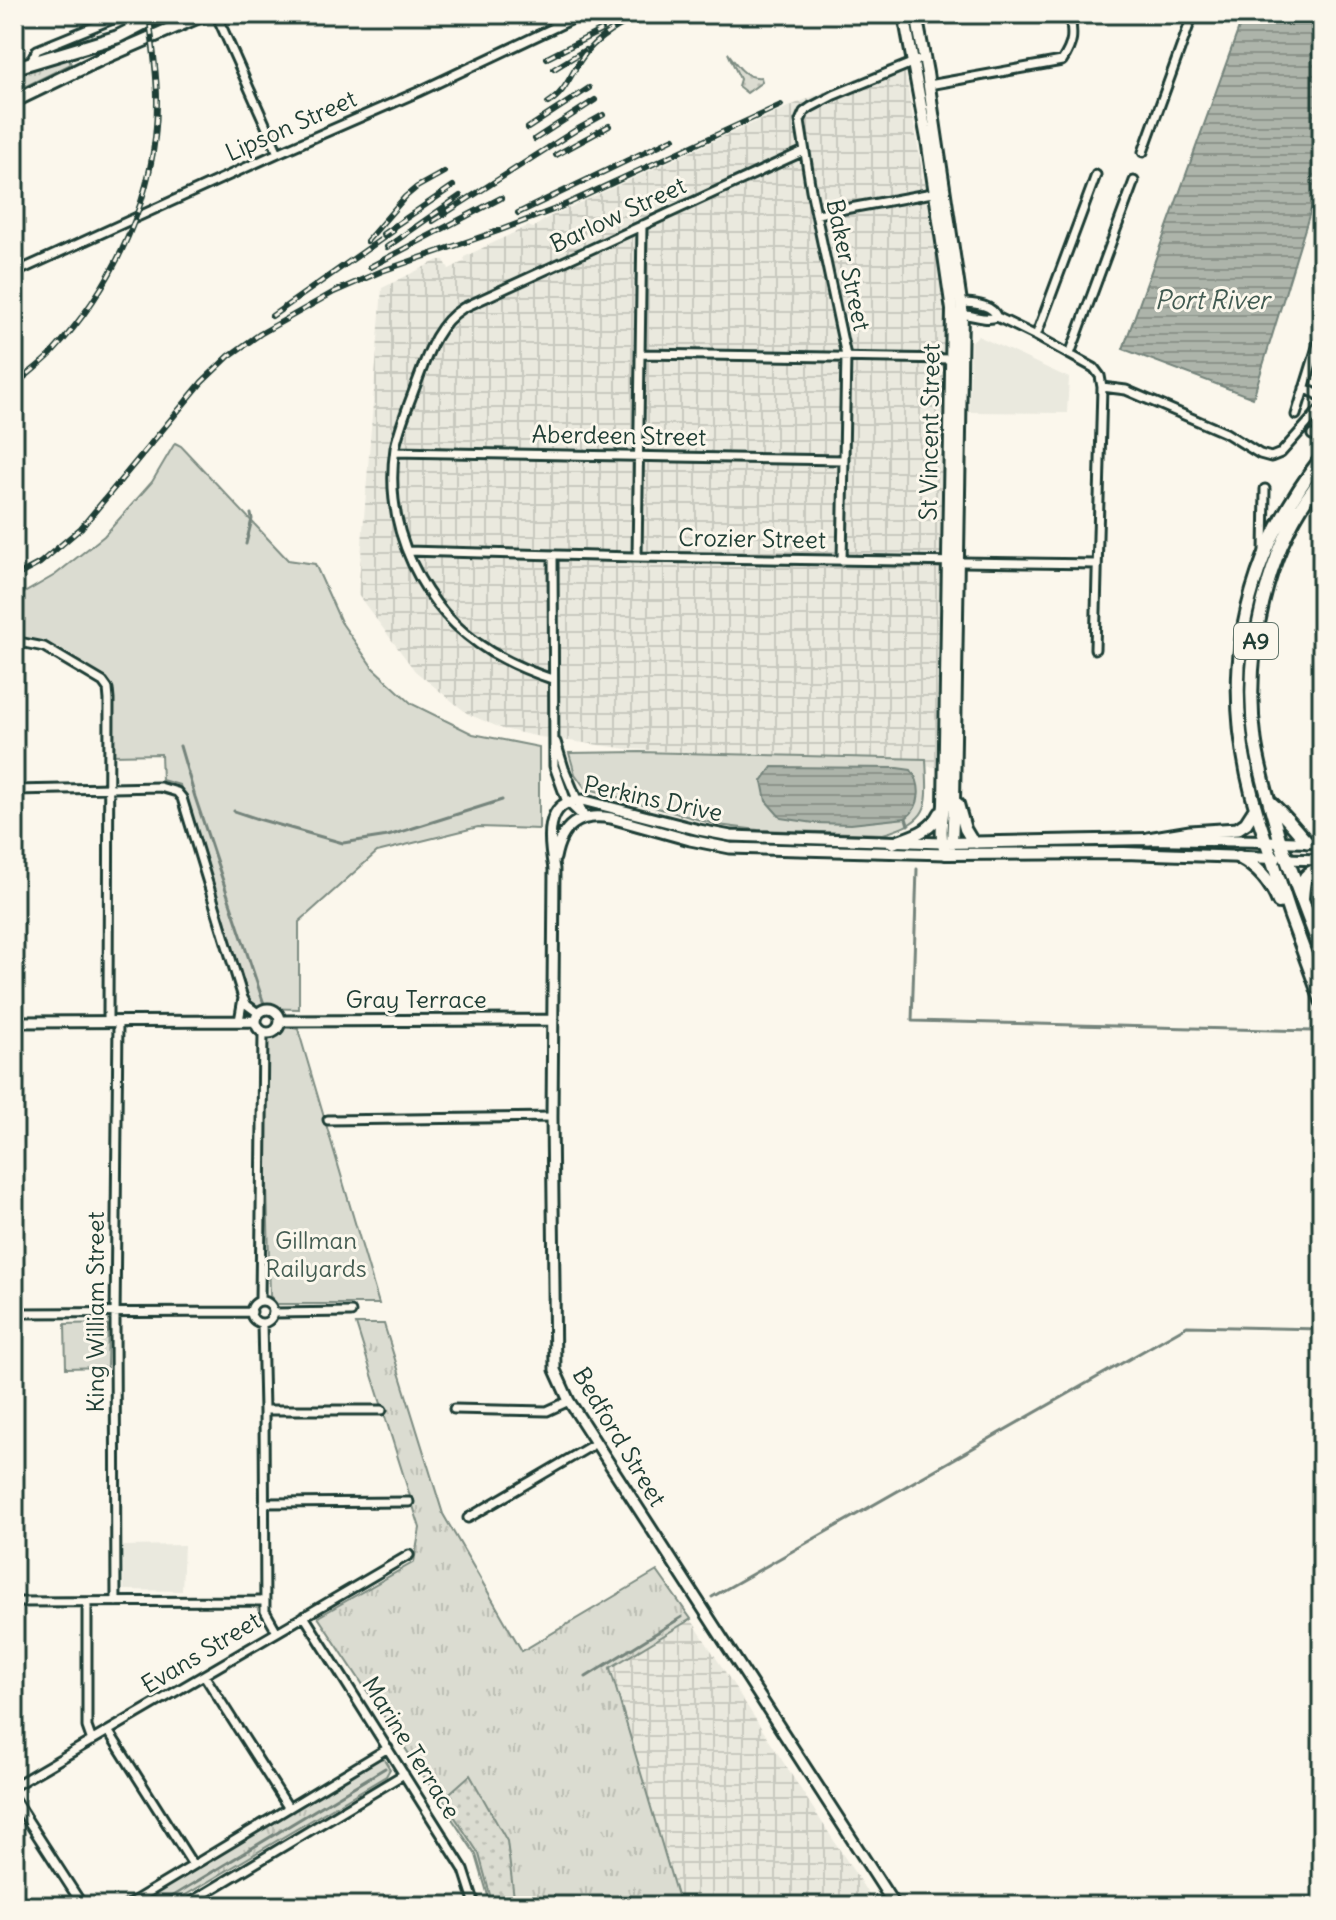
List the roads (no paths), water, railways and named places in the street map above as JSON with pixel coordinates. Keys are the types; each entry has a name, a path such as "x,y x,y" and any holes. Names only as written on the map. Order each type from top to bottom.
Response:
{"highway":[{"name":"A9","path":"1266,841 1322,1001"},
{"name":"A9","path":"1280,841 1322,953"},
{"path":"1239,857 1255,867 1274,890 1298,950 1308,962"},
{"path":"1302,901 1304,879 1309,873 1322,868"}],"main road":[{"path":"14,68 117,37 162,14"},
{"path":"14,101 205,14"},
{"name":"St Vincent Street","path":"911,17 919,59 927,139 939,192"},
{"path":"99,60 102,50 117,37 140,43"},
{"name":"St Vincent Street","path":"919,59 929,85 939,192 957,310 946,854"},
{"name":"St Vincent Street","path":"953,562 952,359 957,310"},
{"name":"A9","path":"1266,841 1255,809 1240,733 1238,696 1241,644 1249,599 1264,555 1286,510 1322,457"},
{"name":"A9","path":"1280,841 1260,770 1255,739 1252,694 1254,651 1275,562 1289,530 1322,478"},
{"path":"1269,800 1307,842"},
{"path":"893,843 929,828 949,803 958,804 968,834 976,843"},
{"path":"1148,839 1237,829 1246,823 1255,809"},
{"name":"Perkins Drive","path":"946,843 1148,839 1266,841"},
{"name":"Perkins Drive","path":"946,854 1124,853 1286,859"}],"street":[{"path":"28,65 37,50 113,16 125,14"},
{"path":"216,14 278,153"},
{"path":"549,14 556,27"},
{"name":"Lipson Street","path":"14,273 418,92 583,14"},
{"path":"911,17 947,14"},
{"path":"929,85 1062,61 1073,36 1070,14"},
{"path":"1143,152 1193,14"},
{"path":"113,16 117,37"},
{"name":"Baker Street","path":"842,561 846,356 800,121 804,112 834,95 919,59"},
{"name":"Barlow Street","path":"395,452 398,434 428,353 441,329 463,308 804,151"},
{"path":"1036,336 1096,175"},
{"path":"1070,354 1134,181"},
{"path":"817,214 939,192"},
{"path":"637,557 642,225"},
{"path":"957,310 965,303 978,304 1094,368 1100,376 1095,649"},
{"path":"1296,415 1322,331"},
{"path":"641,354 952,359"},
{"path":"1102,387 1126,390 1226,433 1260,454 1271,457 1281,453 1322,407"},
{"path":"1304,388 1322,399"},
{"path":"1312,435 1322,438"},
{"path":"395,452 395,508 407,551 432,598 467,635 501,657 552,679"},
{"name":"Aberdeen Street","path":"395,452 843,460"},
{"path":"1264,555 1265,489"},
{"name":"Crozier Street","path":"407,551 1097,564"},
{"path":"553,555 554,766 584,818"},
{"name":"King William Street","path":"14,641 44,647 103,682 108,689 116,1602"},
{"path":"14,790 160,787 177,792 182,798 243,998 257,1017 257,1028 263,1034 260,1301"},
{"name":"Perkins Drive","path":"554,869 550,838 552,821 558,810 572,801 594,802 723,835 946,843"},
{"name":"Perkins Drive","path":"554,869 561,838 571,826 584,818 596,816 730,848 946,854"},
{"name":"Perkins Drive","path":"1266,841 1322,843"},
{"name":"Perkins Drive","path":"1286,859 1322,860"},
{"name":"Bedford Street","path":"554,869 554,1359 559,1382 674,1566 895,1906"},
{"path":"239,1021 243,998"},
{"path":"14,1022 239,1021 257,1017 270,1009 280,1021 277,1030 263,1034"},
{"name":"Gray Terrace","path":"280,1021 553,1020"},
{"path":"328,1120 552,1117"},
{"path":"260,1301 270,1303 273,1313 271,1319 262,1323 256,1320 252,1312 260,1301"},
{"path":"14,1313 252,1312"},
{"path":"273,1313 351,1312"},
{"path":"262,1323 264,1601 265,1611 277,1632"},
{"path":"454,1409 547,1411 569,1401"},
{"path":"264,1410 382,1410"},
{"path":"468,1518 596,1443"},
{"path":"264,1503 409,1502"},
{"name":"Evans Street","path":"14,1786 409,1555"},
{"path":"14,1602 264,1601"},
{"path":"87,1602 87,1727 92,1741"},
{"name":"Marine Terrace","path":"304,1616 464,1870 473,1906"},
{"path":"204,1675 288,1807"},
{"path":"109,1732 193,1865"},
{"path":"126,1906 388,1748"},
{"path":"184,1906 404,1774"},
{"path":"14,1799 83,1906"}],"water":[{"name":"Port River","path":"1244,14 1322,14 1322,173 1253,398 1123,349"},
{"path":"772,767 911,770 918,788 918,801 906,818 851,824 781,818 766,801 762,781"}],"waterway":[{"path":"246,544 251,514"},
{"path":"180,746 264,1004"},
{"path":"234,811 343,843 388,836 502,800"},
{"path":"906,818 908,825"},
{"path":"917,869 912,1021 1313,1031"},
{"path":"712,1597 1187,1326 1322,1329"},
{"path":"586,1677 682,1617"},
{"path":"156,1906 385,1768"}],"railway":[{"path":"14,386 51,354 94,299 128,237 141,204 150,169 157,99 149,14"},
{"path":"548,103 564,88 594,44 643,14"},
{"path":"547,58 602,30"},
{"path":"554,69 585,50"},
{"path":"528,128 589,88"},
{"path":"535,139 595,100"},
{"path":"14,577 40,563 81,528 202,382 229,356 260,334 334,292 382,271 558,208 781,105"},
{"path":"433,221 603,115"},
{"path":"556,155 609,126"},
{"path":"518,213 674,138"},
{"path":"367,241 405,197 444,172"},
{"path":"383,234 453,186"},
{"path":"387,247 460,196"},
{"path":"370,267 501,198"},
{"path":"272,316 393,231"}],"park label":[{"name":"Gillman Railyards","path":"316,1255"}]}
